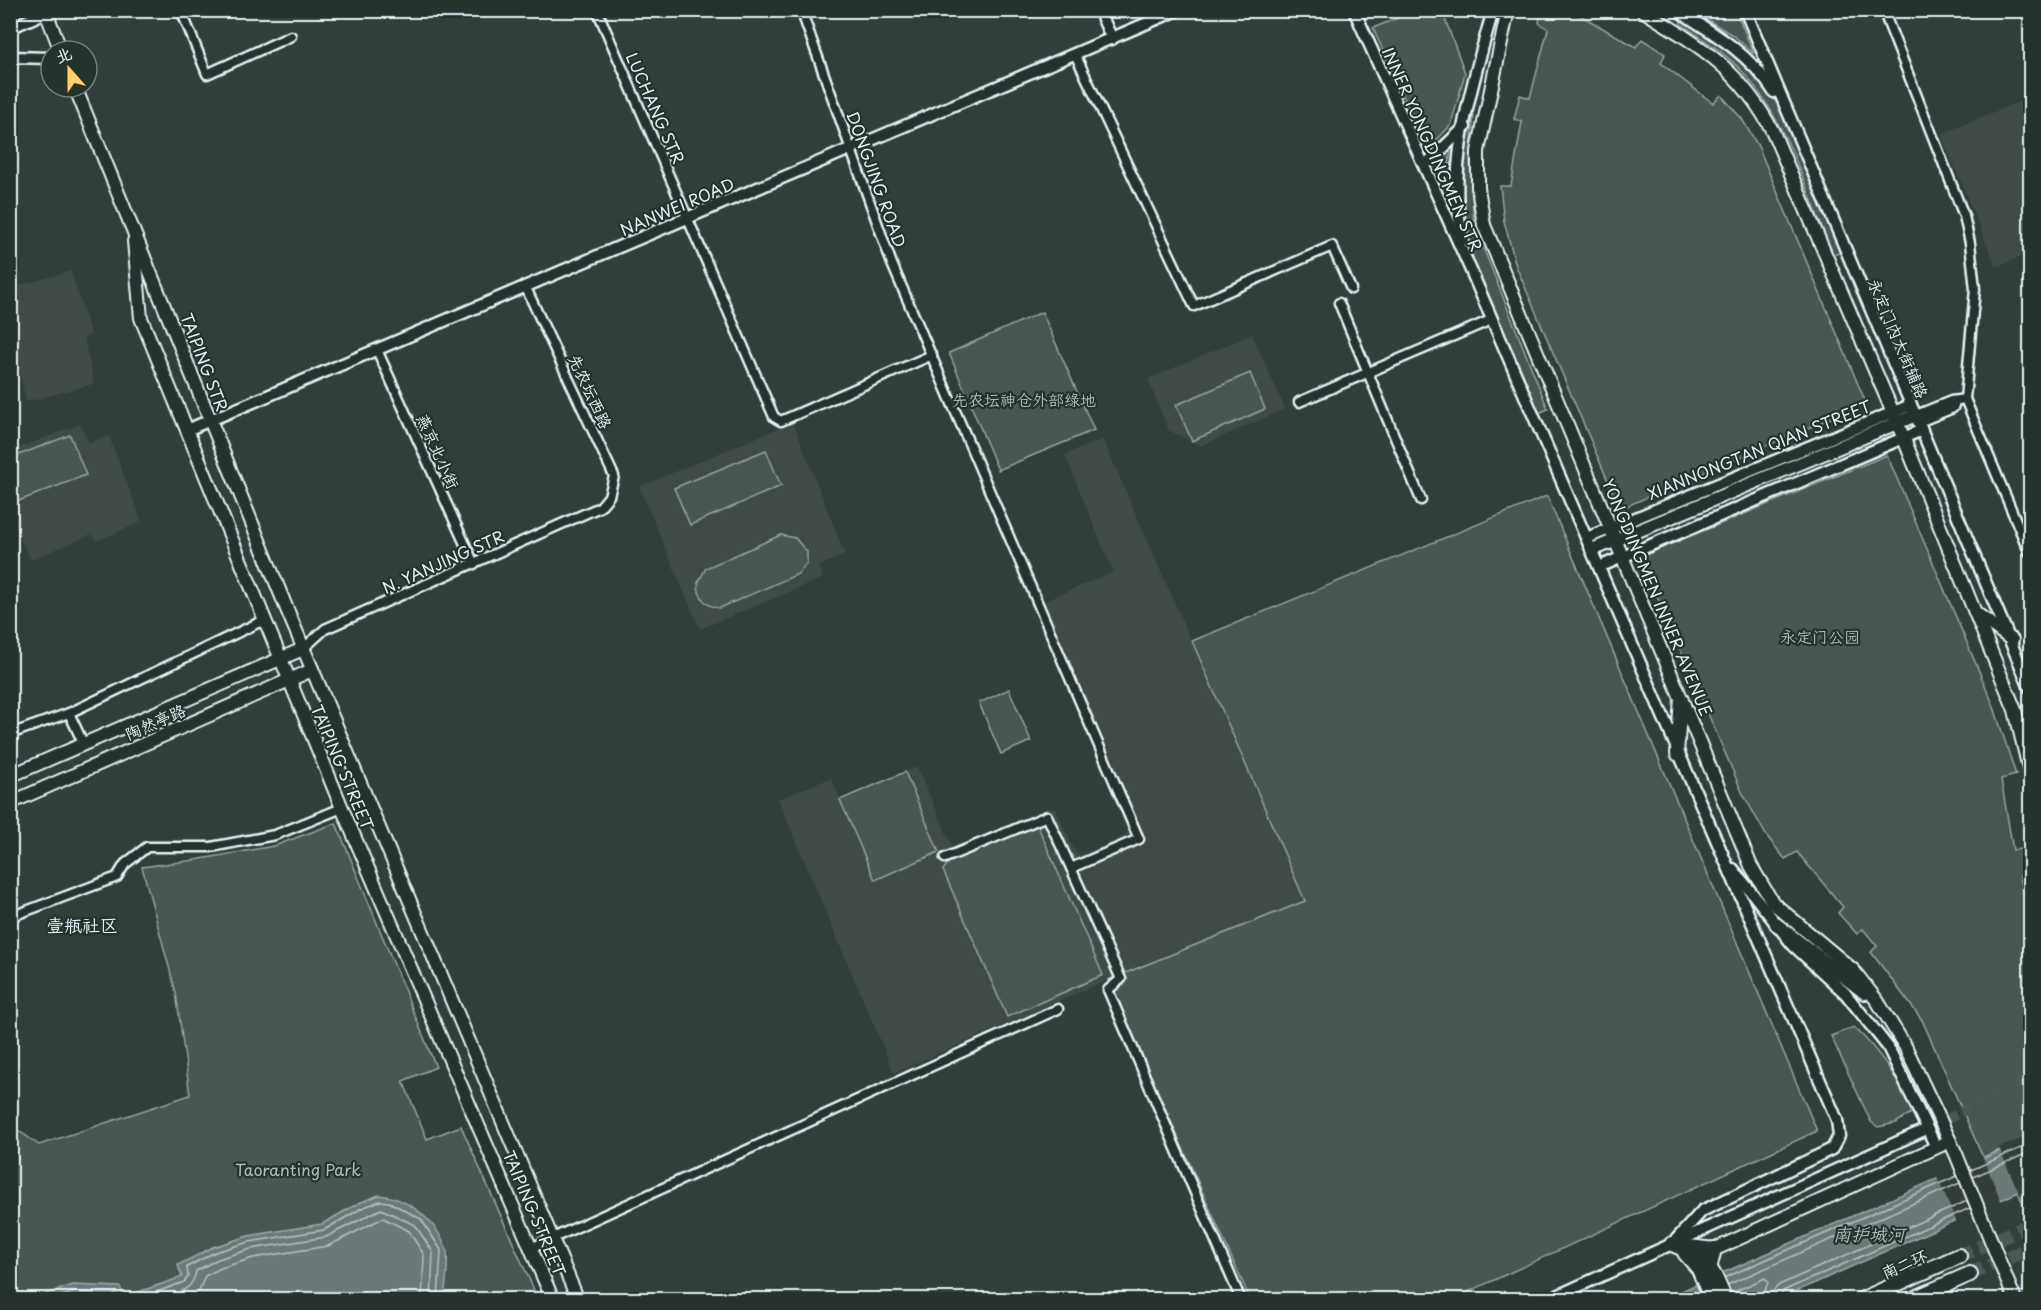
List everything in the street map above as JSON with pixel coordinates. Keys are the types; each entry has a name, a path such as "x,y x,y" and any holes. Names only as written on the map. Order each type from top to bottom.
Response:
{"highway":[{"path":"1672,1244 1693,1252 1725,1299"},
{"path":"1712,1299 1705,1267 1714,1249"},
{"name":"南二环","path":"1861,1299 1959,1256"},
{"path":"1911,1299 1970,1274"}],"main road":[{"name":"YONGDINGMEN INNER AVENUE","path":"1508,10 1478,151 1478,188 1484,225 1751,866 1773,903 1853,970 1878,1002 1905,1046 1956,1154 2015,1299"},
{"path":"47,11 57,39"},
{"path":"1646,13 1704,48 1737,79 1762,111 1782,152 1976,613 2015,710 2031,773"},
{"name":"TAIPING STR","path":"80,99 134,237 147,259 303,650"},
{"name":"TAIPING STREET","path":"134,237 141,318 288,680 553,1299"},
{"name":"XIANNONGTAN QIAN STREET","path":"1595,558 1617,543 1917,418"},
{"path":"1976,613 2012,640"},
{"name":"TAIPING STREET","path":"303,650 578,1299"},
{"name":"陶然亭路","path":"10,776 303,650"},
{"name":"陶然亭路","path":"10,803 312,669"},
{"path":"1677,754 1681,694"},
{"path":"1776,924 1878,1002"},
{"path":"1672,1244 1714,1249 1950,1142"}],"street":[{"path":"181,10 207,75 291,36"},
{"name":"LUCHANG STR","path":"597,10 689,217 774,417 780,421 932,355"},
{"name":"DONGJING ROAD","path":"801,10 892,264 1139,838 1071,868"},
{"path":"1100,10 1112,39"},
{"name":"NANWEI ROAD","path":"187,430 1178,10"},
{"name":"INNER YONGDINGMEN STR","path":"1354,10 1469,266"},
{"path":"1493,10 1465,127 1457,195 1460,226 1469,266 1587,538 1677,754 1724,857 1837,1120 1839,1136 1836,1145 1821,1156 1702,1211 1672,1244"},
{"path":"1677,10 1738,49 1764,75 1792,120"},
{"name":"永定门内大街辅路","path":"1745,10 2012,640 2025,677"},
{"path":"1883,10 1957,193 1970,243 1975,289 1965,399 2031,554"},
{"path":"11,25 47,11"},
{"path":"1075,54 1194,306 1332,246 1351,289"},
{"path":"10,57 39,58"},
{"path":"1425,165 1465,127"},
{"name":"先农坛西路","path":"526,288 614,476 609,496 600,507"},
{"path":"1339,303 1421,501"},
{"path":"1299,402 1491,320"},
{"name":"燕京北小街","path":"377,350 474,564"},
{"path":"1917,418 1950,401 1965,399"},
{"name":"XIANNONGTAN QIAN STREET","path":"1595,558 1617,543 1917,418"},
{"name":"N. YANJING STR","path":"303,650 325,629 600,507"},
{"name":"XIANNONGTAN QIAN STREET","path":"1587,538 1617,543"},
{"path":"10,734 69,713 264,620"},
{"path":"2025,677 2031,688"},
{"path":"2025,677 2031,696"},
{"path":"69,713 84,745"},
{"path":"10,917 117,877 125,864 147,847 211,847 275,835 342,808"},
{"path":"945,858 1047,816 1121,979 1108,990 1241,1299"},
{"path":"1724,857 1793,945 1845,993 1888,1047 1936,1147"},
{"path":"531,1248 1058,1009"},
{"path":"1548,1299 1672,1244 1712,1231 1922,1134"}],"shaded area":[{"path":"2030,97 2030,253 1996,267 1941,134"},
{"path":"71,271 91,335 84,338 94,384 26,402 17,360 11,360 11,288"},
{"path":"1252,334 1285,409 1201,446 1168,430 1148,379"},
{"path":"793,422 845,555 819,566 823,578 700,629 639,487"},
{"path":"80,424 89,443 109,436 142,522 97,541 92,534 31,560 11,521 11,451"},
{"path":"1103,439 1305,901 1112,978 894,1073 778,799 831,778 841,800 917,767 953,848 1055,807 1075,852 1080,855 1125,836 1127,831 1108,784 1113,782 1037,604 1113,572 1065,455"}],"green space":[{"path":"1415,11 1442,11 1465,73 1451,125 1427,150 1373,28"},
{"path":"1541,11 1577,11 1576,13 1636,47 1642,39 1665,54 1661,63 1713,103 1721,95 1742,119 1758,146 1866,403 1620,509 1516,266 1504,221 1500,186 1511,186 1522,122 1514,119 1520,95 1530,98 1548,29 1539,23"},
{"path":"1694,11 1736,11 1754,54 1734,36"},
{"path":"1680,19 1745,66 1776,102 1788,121 1808,164 1842,252 1833,255 1805,182 1771,110 1733,62 1681,24"},
{"path":"1474,114 1470,162 1474,225 1548,409 1536,414 1485,294 1466,230 1462,198 1463,167"},
{"path":"1451,146 1447,188 1436,162"},
{"name":"先农坛神仓外部绿地","path":"1042,312 1094,430 998,470 949,353"},
{"path":"1250,373 1265,409 1192,441 1176,405"},
{"path":"70,435 86,475 16,502 11,487 11,458"},
{"path":"766,450 781,486 690,525 674,488"},
{"name":"永定门公园","path":"1887,455 1993,704 2016,775 2001,779 2013,850 2022,849 2027,875 2020,876 2024,896 2030,895 2030,1220 2000,1150 1983,1157 1922,1020 1871,952 1877,946 1863,929 1857,934 1838,913 1843,907 1797,852 1785,859 1766,835 1742,792 1640,557"},
{"path":"1547,496 1817,1131 1453,1299 1250,1299 1108,980 1305,901 1192,641"},
{"path":"781,535 795,538 807,552 807,563 798,574 720,608 711,606 704,600 699,593 698,583 706,568"},
{"path":"1009,689 1031,741 1001,754 979,703"},
{"path":"905,772 939,852 875,880 840,800"},
{"path":"1036,822 1103,975 1007,1017 943,870 951,859"},
{"name":"Taoranting Park","path":"336,823 436,1067 403,1081 427,1139 461,1126 538,1299 11,1300 11,1130 19,1131 39,1145 190,1095 176,993 142,867 274,846"},
{"path":"1854,1027 1888,1066 1913,1112 1896,1123 1878,1127 1871,1122 1831,1036"}],"water":[{"name":"南护城河","path":"2030,1138 2030,1187 1779,1299 1661,1300"},
{"path":"379,1195 400,1200 420,1212 441,1238 448,1258 444,1299 30,1299 73,1285 120,1287 124,1297 182,1277 178,1265 213,1247 248,1236 322,1224 359,1203"}],"pier":[{"path":"2030,1135 2030,1190 2020,1195 1999,1148"},
{"path":"1982,1155 2002,1203 1957,1223 1936,1175"}],"tunnel":[{"path":"1920,1132 2030,1079"},
{"path":"1959,1256 2030,1225"},
{"path":"1970,1274 2030,1248"},
{"path":"2005,1300 2030,1288"}],"district":[{"name":"壹瓶社区","path":"82,924"}]}
